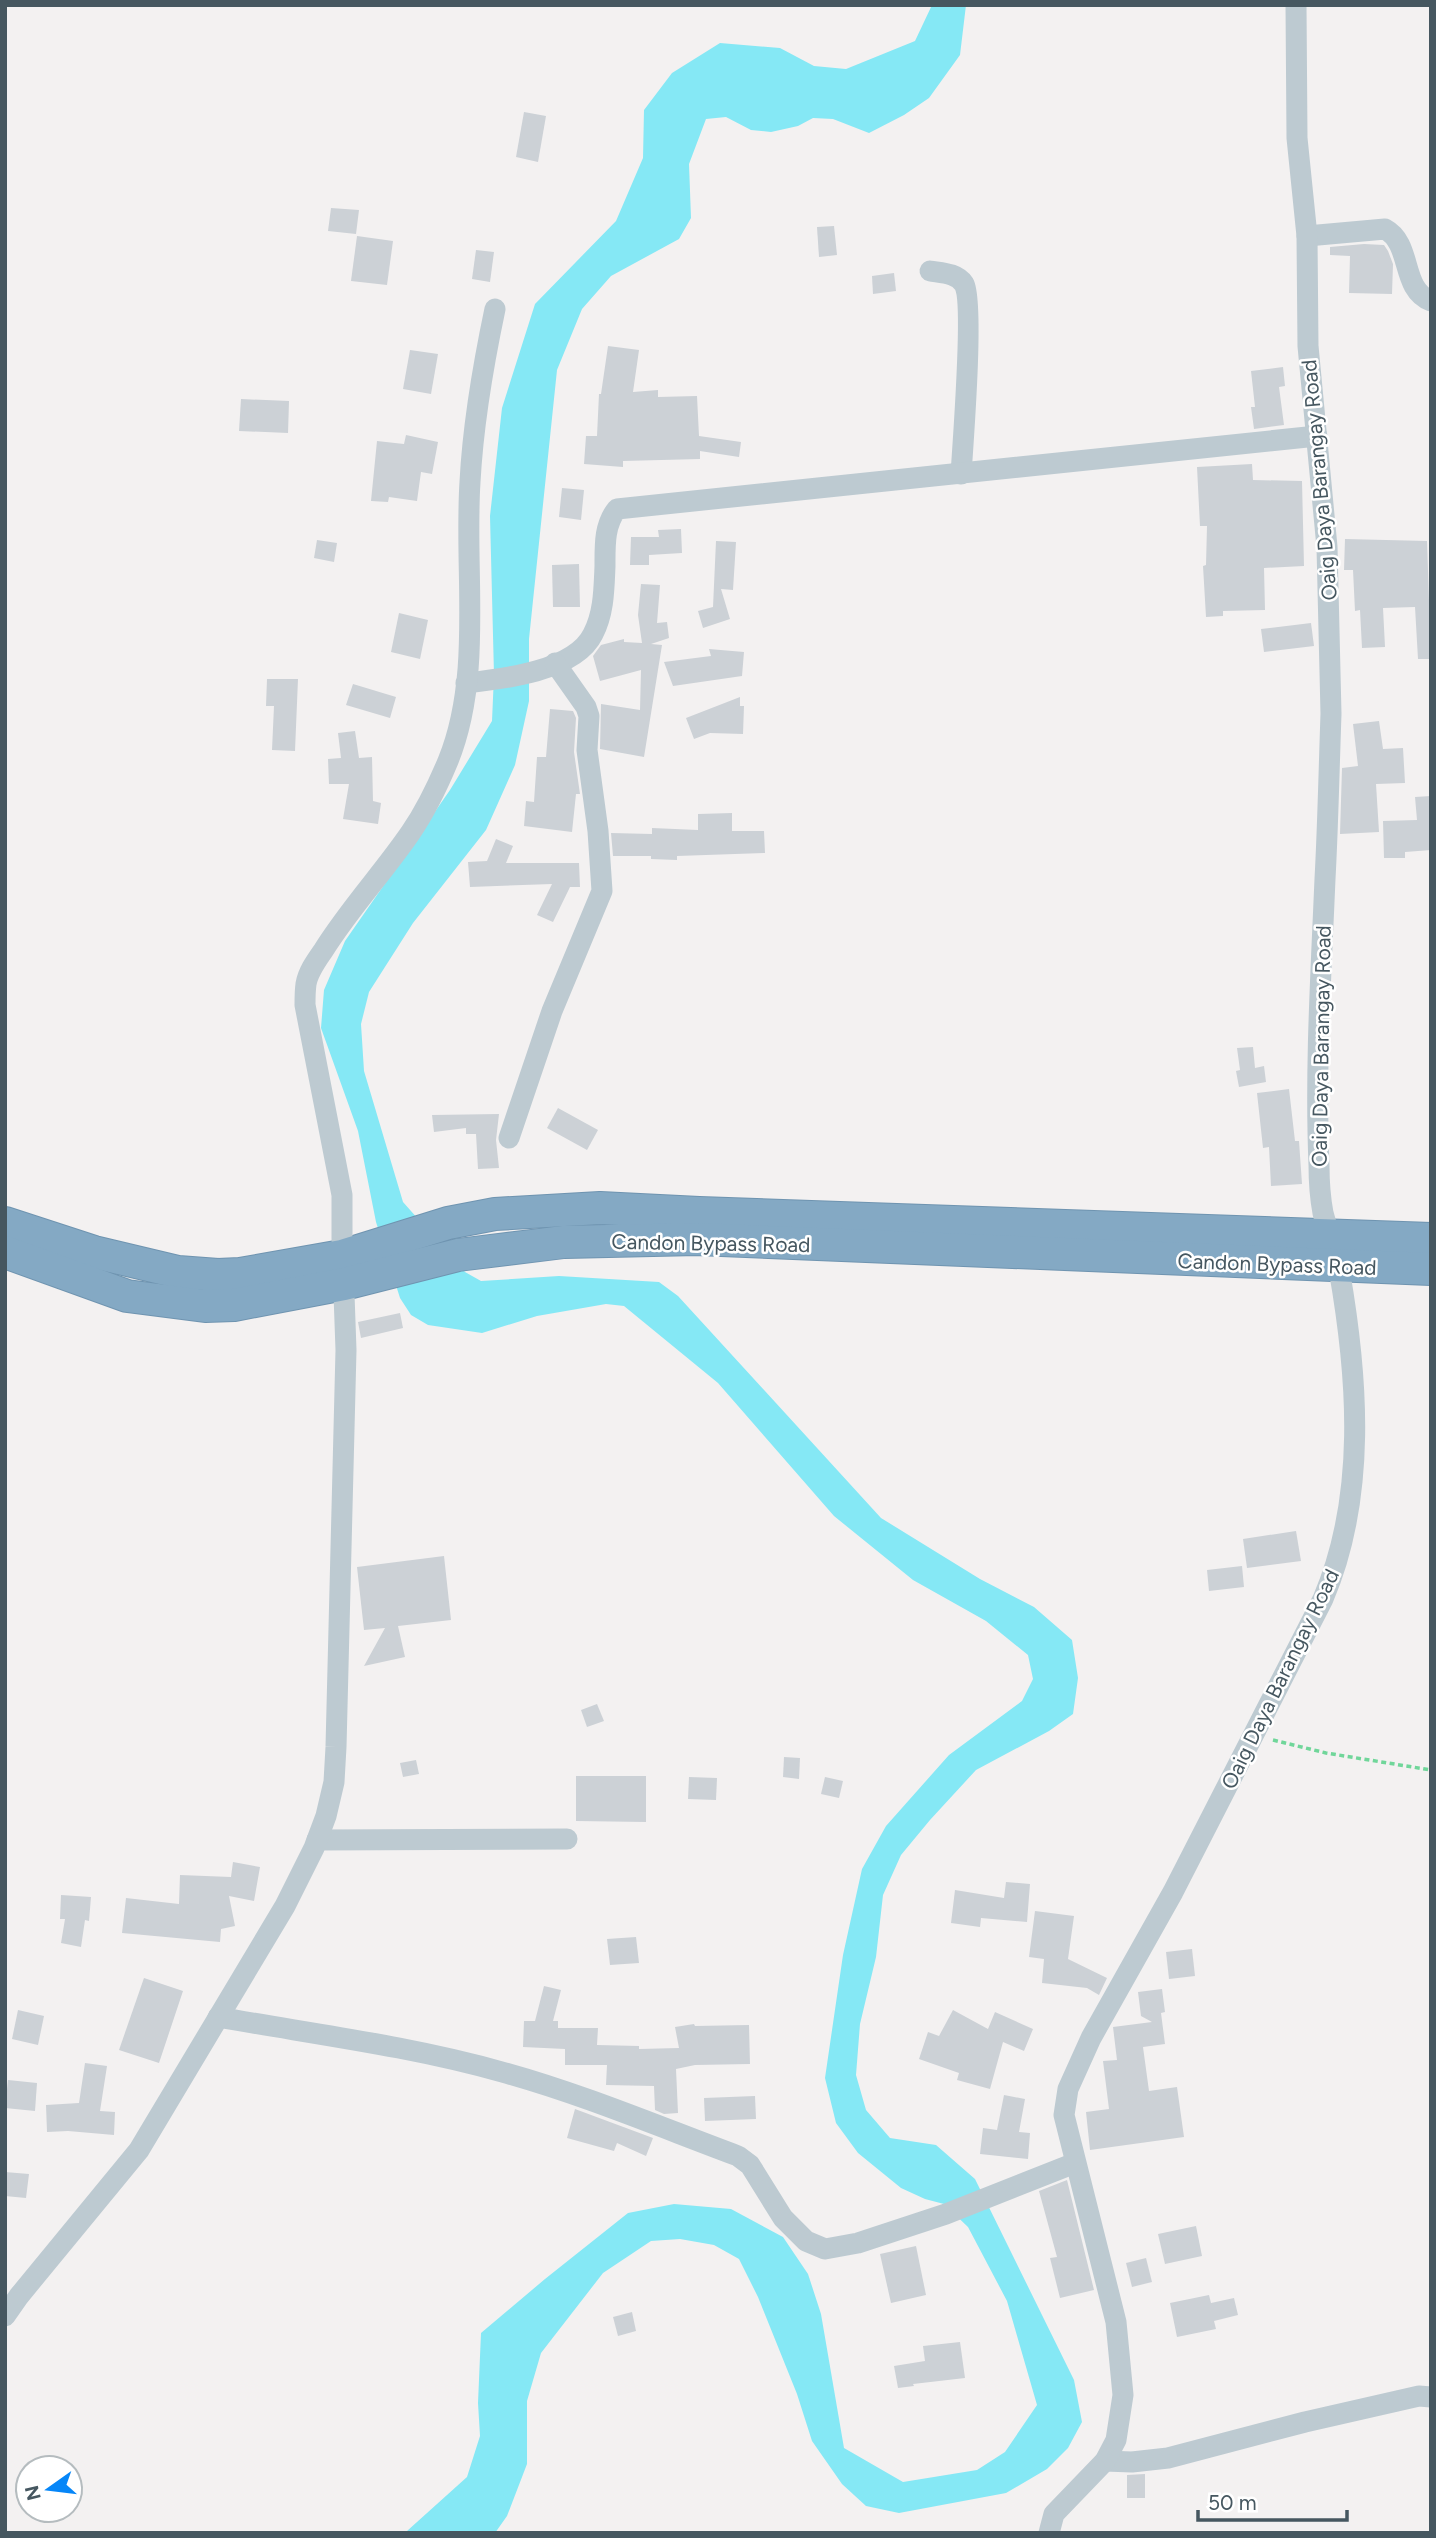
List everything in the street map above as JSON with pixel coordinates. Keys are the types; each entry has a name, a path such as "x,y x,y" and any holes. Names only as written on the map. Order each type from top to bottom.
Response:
{"highway":[{"name":"Candon Bypass Road","path":"5,1252 127,1296 180,1304 234,1305 356,1267 448,1223 514,1212 600,1208 1431,1239"},
{"name":"Candon Bypass Road","path":"5,1223 94,1252 178,1272 218,1275 356,1267 565,1242 697,1240 1431,1269"}],"street":[{"name":"Oaig Daya Barangay Road","path":"1049,2533 1054,2514 1105,2461 1116,2440 1122,2416 1123,2395 1118,2334 1064,2115 1068,2089 1091,2038 1174,1892 1323,1598 1335,1571 1352,1487 1353,1396 1350,1343 1338,1266 1320,1194 1317,1096 1331,652 1327,547 1308,346 1307,236 1297,138 1296,5"},
{"path":"1307,236 1385,229 1393,233 1399,240 1408,274 1423,298 1431,301"},
{"path":"930,271 955,275 964,284 967,294 961,474"},
{"path":"5,2316 19,2295 139,2150 285,1906 326,1816 334,1782 336,1747 346,1350 356,1267 305,1005 306,983 310,970 337,929 425,811 449,760 466,683 470,636 467,581 470,482 478,397 495,309"},
{"path":"466,683 534,673 585,647 592,636 604,600 605,542 609,518 617,509 1317,436"},
{"path":"509,1138 552,1011 603,891 587,750 589,716 586,706 555,663"},
{"path":"317,1840 567,1839"},
{"path":"218,2017 424,2054 499,2071 576,2095 738,2156 750,2165 791,2226 806,2241 825,2249 858,2243 946,2214 1075,2163"},
{"path":"1105,2461 1132,2462 1168,2458 1317,2419 1419,2396 1431,2397"}],"path":[{"path":"1254,1736 1326,1753 1431,1770"}],"water":[{"path":"932,5 966,5 960,55 929,98 869,133 833,119 813,118 798,126 771,132 751,130 726,117 706,119 689,164 691,218 679,239 611,276 582,309 557,370 529,639 529,701 515,765 486,830 413,923 369,992 361,1024 364,1071 403,1202 465,1272 481,1281 559,1276 659,1282 678,1296 881,1518 980,1579 1034,1607 1072,1640 1078,1678 1073,1714 1049,1731 976,1770 901,1855 883,1895 876,1957 860,2024 856,2075 866,2110 890,2138 936,2145 975,2179 1074,2380 1082,2422 1068,2448 1047,2469 1006,2493 899,2513 866,2506 842,2484 812,2441 797,2394 758,2297 739,2259 714,2245 680,2239 651,2241 603,2273 541,2353 527,2401 527,2464 507,2516 495,2533 401,2533 407,2531 467,2477 480,2436 478,2403 481,2333 628,2213 674,2204 731,2209 783,2237 808,2274 821,2314 844,2448 903,2482 977,2470 1005,2452 1037,2405 1007,2301 968,2227 944,2204 901,2188 858,2153 836,2123 825,2078 843,1955 862,1869 886,1826 949,1755 1022,1701 1033,1679 1028,1655 986,1621 913,1580 834,1516 718,1383 624,1306 606,1304 537,1316 482,1333 428,1325 411,1315 400,1298 376,1222 358,1131 321,1028 324,990 345,941 450,790 492,721 494,675 490,516 502,408 535,304 616,221 643,158 644,110 672,73 720,43 780,48 814,66 846,69 915,41"}],"building":[{"path":"524,112 546,116 538,162 516,157"},
{"path":"331,208 359,210 356,234 328,231"},
{"path":"834,226 837,255 819,257 817,227"},
{"path":"357,236 393,241 387,285 351,281"},
{"path":"1384,245 1388,251 1393,264 1392,294 1349,293 1350,256 1330,255 1330,247"},
{"path":"476,250 494,252 490,282 472,279"},
{"path":"894,273 896,291 873,294 872,276"},
{"path":"608,346 639,350 633,392 658,390 658,397 697,396 699,436 741,442 739,457 700,451 700,459 623,461 623,467 584,464 586,436 597,436 599,394"},
{"path":"410,350 438,354 431,394 403,389"},
{"path":"1283,367 1285,386 1279,387 1284,425 1254,429 1251,407 1255,407 1251,371"},
{"path":"241,399 289,401 288,433 239,431"},
{"path":"406,435 438,442 432,474 421,472 417,501 389,497 388,502 371,501 377,441 404,444"},
{"path":"1252,464 1253,480 1302,481 1304,566 1264,568 1265,610 1223,611 1223,616 1206,617 1203,566 1206,565 1207,526 1200,526 1197,467"},
{"path":"562,488 584,490 581,520 559,517"},
{"path":"681,529 682,553 649,555 649,565 630,565 631,537 659,537 658,530"},
{"path":"1345,539 1427,541 1431,659 1418,659 1415,607 1383,608 1385,647 1362,648 1360,610 1355,611 1353,570 1344,570"},
{"path":"317,540 337,543 334,562 314,558"},
{"path":"716,541 736,542 733,590 721,589 730,619 703,628 698,611 713,607"},
{"path":"579,564 580,607 553,607 552,565"},
{"path":"641,584 660,585 657,623 667,622 669,638 651,644 662,645 644,757 600,749 601,704 640,710 641,670 600,681 593,656 601,645 624,639 624,642 642,643 638,615"},
{"path":"399,613 428,620 420,659 391,652"},
{"path":"1311,623 1314,646 1264,652 1261,629"},
{"path":"709,649 744,652 742,676 673,686 664,662 711,656"},
{"path":"267,679 298,679 295,751 272,750 274,706 266,706"},
{"path":"353,684 396,697 390,718 346,705"},
{"path":"740,697 740,706 744,706 743,734 710,733 694,739 686,718"},
{"path":"550,709 573,711 576,718 574,752 580,794 576,794 572,832 524,826 526,801 534,802 537,757 546,757"},
{"path":"1379,721 1383,749 1403,748 1405,783 1376,784 1379,832 1340,834 1342,768 1358,766 1353,724"},
{"path":"355,731 359,758 372,757 373,801 381,803 378,824 343,819 349,784 329,784 328,759 341,758 338,733"},
{"path":"1431,796 1431,850 1405,852 1405,858 1384,858 1383,821 1417,820 1415,797"},
{"path":"732,813 732,831 764,831 765,853 677,856 677,860 651,859 651,856 613,856 611,833 652,834 652,828 698,830 698,814"},
{"path":"496,839 513,846 506,863 579,863 580,887 570,887 553,922 537,915 552,884 470,887 468,862 487,861"},
{"path":"1253,1047 1255,1068 1264,1066 1266,1082 1239,1087 1236,1071 1240,1070 1237,1048"},
{"path":"1289,1089 1295,1141 1299,1141 1302,1184 1271,1186 1269,1147 1263,1148 1257,1093"},
{"path":"558,1108 598,1130 587,1150 547,1128"},
{"path":"499,1114 496,1140 499,1168 478,1169 476,1134 466,1134 466,1128 434,1132 432,1115"},
{"path":"400,1313 403,1328 361,1338 358,1322"},
{"path":"1296,1531 1301,1561 1247,1568 1243,1539"},
{"path":"444,1556 451,1620 398,1626 405,1657 364,1666 385,1628 364,1630 357,1567"},
{"path":"1242,1566 1244,1587 1209,1591 1207,1570"},
{"path":"597,1704 604,1721 587,1727 581,1710"},
{"path":"784,1757 800,1758 799,1779 783,1777"},
{"path":"416,1760 419,1774 403,1777 400,1763"},
{"path":"576,1776 646,1776 646,1822 576,1821"},
{"path":"689,1777 717,1778 716,1800 688,1799"},
{"path":"825,1777 843,1781 839,1798 821,1794"},
{"path":"233,1862 260,1867 254,1901 229,1896 235,1926 221,1929 220,1942 122,1933 126,1898 179,1904 180,1875 231,1877"},
{"path":"1006,1882 1030,1884 1027,1922 981,1918 980,1927 951,1923 955,1890 1004,1898"},
{"path":"61,1895 91,1897 89,1921 85,1920 81,1947 61,1943 65,1919 60,1919"},
{"path":"1035,1911 1074,1916 1068,1959 1107,1978 1099,1995 1087,1988 1042,1983 1044,1959 1029,1957"},
{"path":"636,1937 639,1963 610,1965 607,1939"},
{"path":"1192,1949 1195,1976 1169,1979 1166,1952"},
{"path":"144,1978 183,1991 159,2063 119,2050"},
{"path":"544,1986 561,1990 553,2021 558,2021 558,2028 598,2028 597,2045 639,2046 639,2049 679,2048 675,2027 694,2024 749,2025 750,2064 695,2065 676,2069 678,2113 664,2114 655,2110 654,2086 606,2085 607,2065 565,2065 565,2049 523,2047 524,2021 535,2021"},
{"path":"1162,1989 1165,2012 1161,2013 1165,2044 1143,2047 1149,2091 1177,2087 1184,2137 1090,2150 1086,2112 1109,2109 1103,2061 1117,2060 1113,2027 1152,2022 1141,2016 1138,1992"},
{"path":"18,2010 44,2016 38,2045 12,2039"},
{"path":"953,2010 988,2029 995,2012 1033,2029 1024,2051 1003,2042 990,2089 957,2080 959,2073 919,2059 928,2032 939,2036"},
{"path":"85,2063 107,2066 100,2111 115,2112 114,2135 47,2132 46,2105 79,2103"},
{"path":"8,2080 37,2083 35,2111 5,2108"},
{"path":"1004,2095 1025,2099 1019,2132 1030,2133 1028,2159 980,2154 983,2128 997,2130"},
{"path":"755,2096 756,2119 705,2121 704,2098"},
{"path":"575,2109 653,2138 646,2156 617,2143 614,2151 567,2138"},
{"path":"5,2172 29,2174 26,2198 5,2196"},
{"path":"1067,2180 1094,2290 1060,2298 1050,2258 1057,2257 1039,2191"},
{"path":"1196,2226 1202,2256 1165,2264 1158,2234"},
{"path":"916,2246 926,2295 891,2303 880,2254"},
{"path":"1146,2258 1152,2282 1132,2287 1126,2263"},
{"path":"1209,2295 1211,2303 1234,2298 1238,2315 1214,2321 1216,2329 1177,2337 1170,2303"},
{"path":"632,2312 636,2331 618,2336 613,2317"},
{"path":"960,2342 965,2378 898,2388 894,2366 925,2361 923,2346"},
{"path":"1145,2474 1145,2498 1127,2498 1127,2475"}]}
